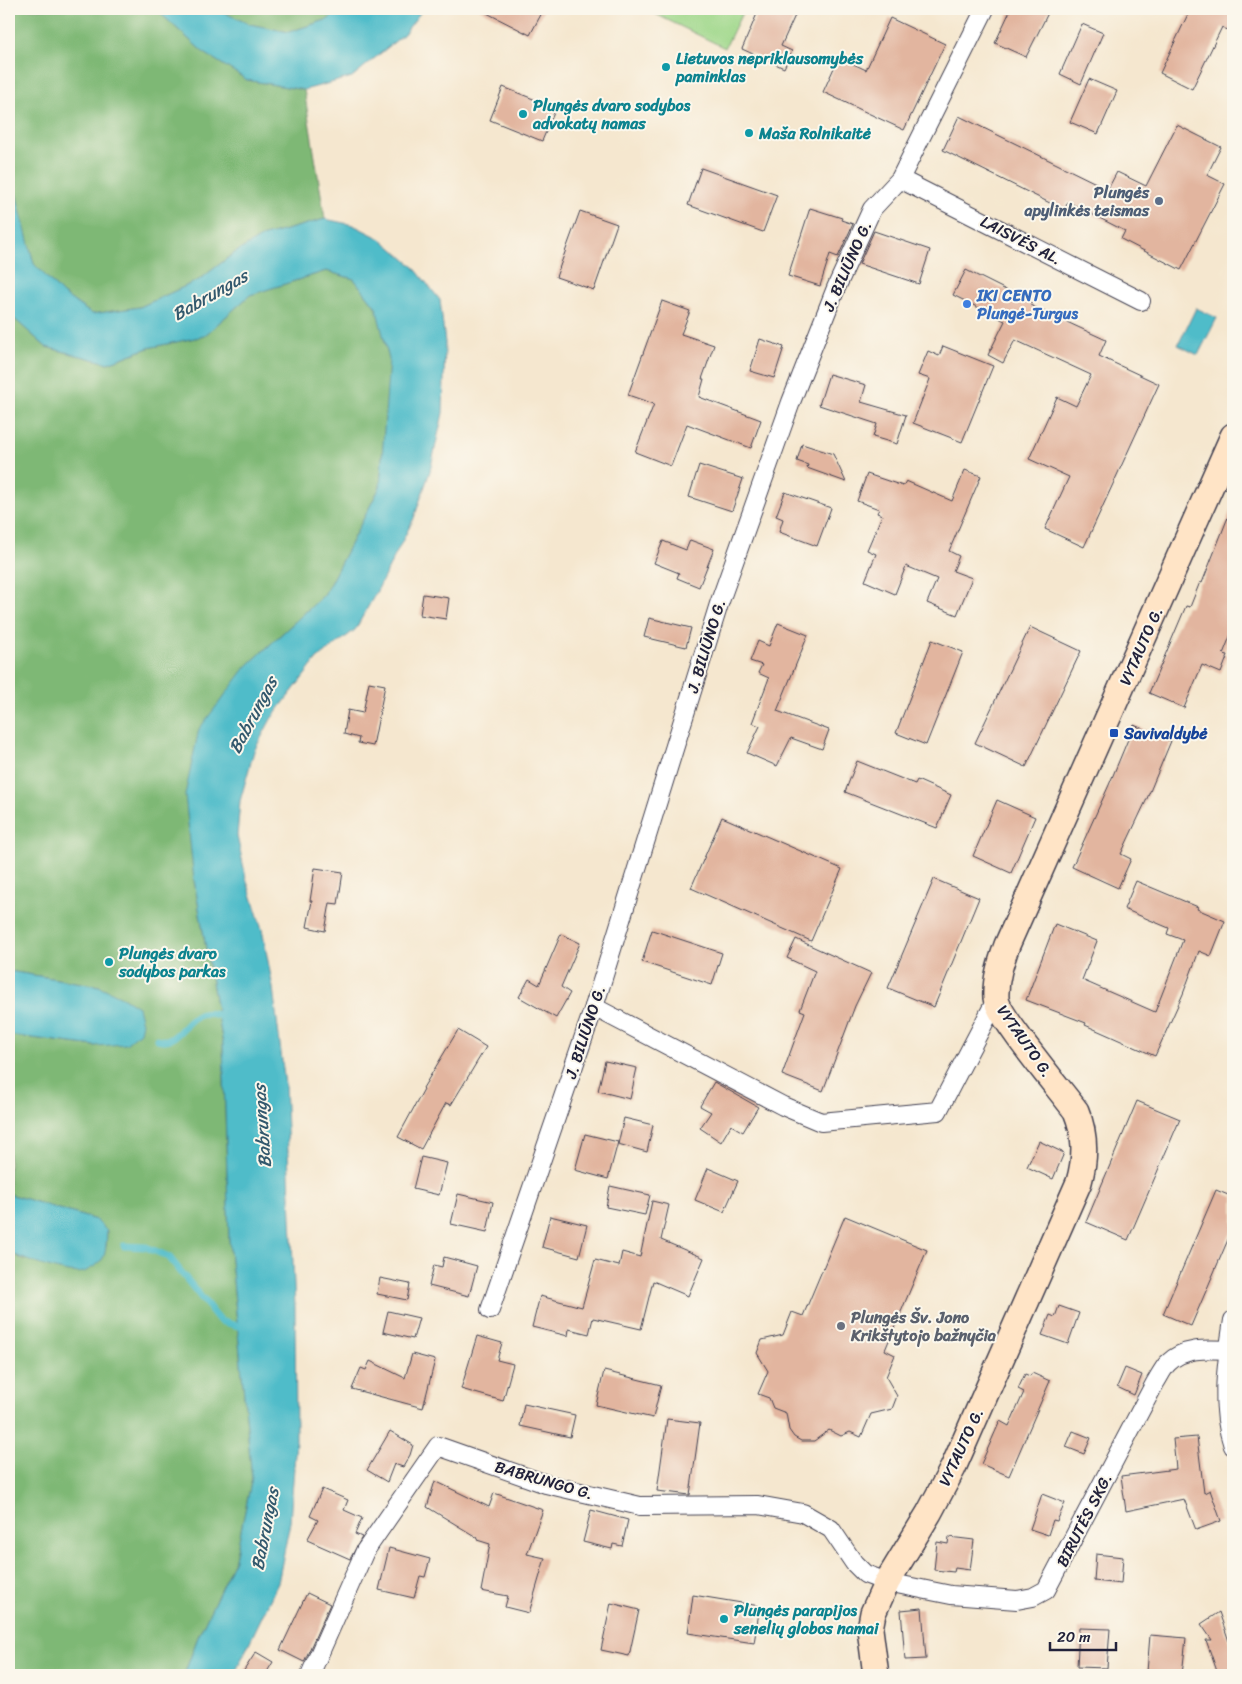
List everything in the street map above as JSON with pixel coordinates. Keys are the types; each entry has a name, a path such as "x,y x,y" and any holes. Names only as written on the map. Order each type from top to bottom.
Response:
{"main road":[{"name":"VYTAUTO G.","path":"876,1675 870,1629 873,1613 887,1582 929,1513 953,1468 1072,1199 1084,1164 1082,1124 1076,1111 1006,1019 996,1000 998,973 1007,945 1233,436"}],"street":[{"name":"J. BILIŪNO G.","path":"490,1310 594,1007 719,604 791,402 836,288 872,209 900,179 985,9"},
{"name":"LAISVĖS AL.","path":"900,179 1141,301"},
{"path":"594,1007 783,1106 821,1122 938,1111 996,1000"},
{"path":"1233,1320 1225,1381 1226,1411 1233,1446"},
{"name":"BIRUTĖS SKG.","path":"887,1582 951,1595 1017,1600 1033,1597 1046,1590 1155,1383 1167,1364 1179,1355 1193,1350 1229,1350"},
{"name":"BABRUNGO G.","path":"310,1675 365,1551 438,1446 546,1484 640,1506 758,1505 802,1513 831,1529 854,1564 865,1574 887,1582"}],"green space":[{"path":"9,9 158,9 160,13 203,52 247,80 304,90 325,219 261,237 233,254 199,280 140,307 92,314 63,294 34,264 22,220 9,166"},
{"path":"216,9 339,9 329,19 289,32 249,24"},
{"path":"645,9 744,9 725,48"},
{"name":"Plungės dvaro sodybos parkas","path":"326,271 354,279 376,307 390,359 380,487 324,595 247,666 194,880 223,1044 229,1239 252,1478 235,1559 198,1637 184,1675 9,1675 9,1252 24,1260 106,1247 107,1231 96,1220 9,1194 9,1035 95,1046 100,986 9,971 9,314 46,347 108,363 148,348 204,336 250,295"}],"water":[{"path":"158,9 216,9 249,24 289,32 329,19 339,9 423,9 404,34 352,77 304,90 247,80 203,52 160,13"},
{"name":"Babrungas","path":"9,166 34,264 63,294 92,314 140,307 199,280 233,254 261,237 325,219 353,225 381,239 413,266 440,300 445,343 443,413 430,471 414,518 355,630 317,659 271,719 254,751 240,801 237,836 246,878 262,929 273,988 285,1085 295,1307 296,1440 290,1522 278,1583 234,1675 184,1675 198,1637 235,1559 252,1478 229,1239 223,1044 194,880 185,795 199,729 247,666 324,595 380,487 389,359 376,307 354,279 326,271 250,295 204,336 148,348 108,363 46,347 9,314"},
{"path":"1196,308 1217,318 1198,355 1178,345"},
{"path":"9,971 99,986 138,1007 142,1023 140,1032 126,1044 95,1046 9,1035"},
{"path":"9,1194 96,1220 107,1231 105,1251 101,1261 84,1272 77,1273 46,1266 9,1252"}],"building":[{"path":"479,9 544,9 530,35"},
{"path":"759,9 798,9 781,46 792,51 784,68 742,49"},
{"path":"1011,9 1050,9 1026,57 995,43"},
{"path":"1183,9 1233,9 1233,33 1222,27 1192,89 1160,73 1189,12"},
{"path":"890,18 945,44 904,130 823,92 839,57 866,70"},
{"path":"1082,24 1103,33 1081,84 1060,74"},
{"path":"1089,79 1117,91 1098,134 1070,122"},
{"name":"Plungės dvaro sodybos advokatų namas","path":"503,87 556,108 542,141 490,120"},
{"name":"Plungės apylinkės teismas","path":"959,116 1108,189 1117,172 1146,186 1177,125 1221,147 1207,175 1225,184 1181,270 1121,239 1125,231 1068,202 1064,210 943,150"},
{"path":"701,168 777,195 763,232 688,205"},
{"path":"810,208 842,218 841,220 853,224 838,257 830,254 820,286 788,276"},
{"path":"580,211 617,224 594,290 556,277"},
{"path":"874,231 930,250 919,284 859,264"},
{"path":"966,270 1032,303 1030,305 1106,340 1099,356 1159,384 1084,547 1045,529 1069,477 1029,459 1057,397 1076,406 1091,375 1015,340 1003,363 988,355 1005,321 953,295"},
{"path":"662,301 690,311 681,334 714,345 702,379 704,379 699,397 761,420 751,448 687,424 671,466 635,452 654,404 628,395"},
{"path":"760,339 784,347 774,378 750,371"},
{"path":"943,346 993,366 962,442 913,423 930,379 918,375 928,351 939,356"},
{"path":"829,374 866,385 861,402 906,415 897,444 873,437 877,424 819,405"},
{"path":"802,444 833,454 846,482 807,468 808,465 797,461"},
{"path":"699,465 743,479 732,511 689,497"},
{"path":"965,470 981,476 949,551 959,556 953,571 972,578 957,615 927,603 937,579 906,566 895,594 865,581 876,554 867,550 882,515 877,513 879,509 857,501 867,474 903,486 906,481 952,501"},
{"path":"785,492 831,508 817,546 779,532 783,519 776,516"},
{"path":"1232,507 1233,629 1223,654 1228,655 1221,673 1202,665 1184,708 1149,693 1186,606 1190,607 1200,582 1202,583"},
{"path":"690,540 714,549 699,587 677,578 679,573 654,563 663,541 686,550"},
{"path":"423,594 449,598 446,619 420,615"},
{"path":"649,618 691,628 686,647 644,637"},
{"path":"778,623 808,635 777,711 829,730 822,749 791,738 777,766 747,753 760,726 752,723 769,678 758,673 762,665 750,661 758,641 769,646"},
{"path":"1030,627 1081,651 1026,767 975,743"},
{"path":"932,640 963,652 926,745 896,733"},
{"path":"369,682 385,685 373,746 358,743 359,738 344,734 348,710 363,713"},
{"path":"1134,725 1171,741 1121,854 1131,859 1118,888 1072,867"},
{"path":"857,761 915,784 917,780 951,795 937,828 845,792"},
{"path":"997,800 1035,817 1011,873 973,856"},
{"path":"722,817 842,869 811,941 691,888"},
{"path":"315,868 343,872 338,904 330,903 325,931 307,927"},
{"path":"934,879 979,898 934,1007 888,988"},
{"path":"1136,881 1198,907 1197,909 1225,921 1211,956 1199,951 1183,994 1155,1056 1085,1025 1086,1023 1026,1000 1055,924 1097,941 1082,980 1155,1012 1183,940 1167,934 1169,928 1124,909"},
{"path":"652,930 722,953 712,985 642,962"},
{"path":"561,934 580,943 561,987 570,993 556,1018 519,997 529,979 539,985"},
{"path":"796,939 871,973 855,1006 823,1091 782,1075 805,1012 800,1010 815,971 787,958"},
{"path":"458,1030 486,1047 451,1105 446,1103 421,1149 398,1137 423,1088"},
{"path":"605,1061 637,1068 630,1099 598,1091"},
{"path":"714,1082 758,1107 743,1132 731,1125 721,1142 700,1128 711,1112 700,1106"},
{"path":"1137,1101 1180,1119 1128,1240 1086,1222"},
{"path":"624,1118 653,1125 647,1152 618,1144"},
{"path":"585,1134 618,1142 608,1179 575,1170"},
{"path":"1039,1141 1064,1153 1053,1179 1027,1167"},
{"path":"421,1157 447,1163 439,1195 413,1189"},
{"path":"708,1168 738,1181 724,1212 695,1200"},
{"path":"610,1186 650,1195 645,1215 606,1207"},
{"path":"1216,1190 1233,1197 1233,1228 1191,1326 1163,1314"},
{"path":"458,1194 493,1202 487,1232 451,1224"},
{"path":"652,1201 669,1205 661,1240 704,1258 688,1296 653,1281 641,1329 593,1318 589,1334 569,1329 568,1336 532,1327 540,1296 582,1307 595,1260 619,1266 622,1252 640,1257"},
{"path":"550,1216 587,1225 579,1257 542,1247"},
{"name":"Plungės Šv. Jono Krikštytojo bažnyčia","path":"845,1216 927,1250 885,1350 895,1355 886,1377 897,1396 892,1409 871,1414 861,1437 850,1432 841,1436 829,1430 814,1441 801,1441 794,1437 789,1430 786,1413 773,1408 769,1398 758,1394 768,1371 757,1353 762,1340 783,1335 792,1312 803,1316"},
{"path":"444,1257 477,1266 469,1296 429,1286 434,1265 442,1267"},
{"path":"380,1278 410,1284 407,1300 377,1294"},
{"path":"1059,1306 1079,1313 1068,1344 1042,1335 1050,1315 1055,1317"},
{"path":"388,1311 419,1318 413,1339 383,1332"},
{"path":"477,1336 502,1343 497,1360 513,1364 503,1401 461,1389"},
{"path":"412,1354 435,1360 423,1408 352,1389 361,1368 366,1370 370,1361 405,1378"},
{"path":"1125,1368 1142,1375 1134,1395 1117,1387"},
{"path":"604,1371 661,1385 653,1418 596,1405"},
{"path":"1032,1373 1050,1381 1009,1476 981,1464 1000,1421 1009,1426 1024,1392 1018,1389 1025,1374 1030,1376"},
{"path":"524,1404 575,1415 570,1437 520,1426"},
{"path":"667,1419 700,1423 690,1495 657,1491"},
{"path":"390,1431 413,1445 403,1467 394,1464 387,1482 367,1470"},
{"path":"1073,1431 1091,1438 1084,1454 1066,1447"},
{"path":"1197,1437 1204,1493 1210,1490 1221,1521 1196,1530 1184,1499 1126,1511 1121,1476 1176,1469 1173,1439"},
{"path":"435,1481 489,1507 494,1493 543,1510 527,1554 545,1558 529,1613 505,1607 508,1596 481,1591 490,1544 477,1540 478,1538 427,1507"},
{"path":"322,1489 348,1500 344,1510 362,1518 355,1534 362,1537 350,1559 307,1540 318,1520 310,1516"},
{"path":"1042,1494 1065,1503 1057,1521 1053,1520 1048,1535 1030,1529"},
{"path":"591,1510 628,1520 622,1546 613,1544 612,1549 583,1542"},
{"path":"949,1537 974,1540 970,1570 955,1568 954,1572 934,1570 937,1542 948,1544"},
{"path":"389,1548 430,1559 425,1577 420,1576 414,1598 379,1590"},
{"path":"1096,1554 1123,1557 1121,1584 1094,1581"},
{"path":"307,1593 330,1604 304,1662 280,1650"},
{"name":"Plungės parapijos senelių globos namai","path":"693,1595 760,1606 754,1643 688,1633"},
{"path":"611,1603 639,1610 629,1656 601,1650"},
{"path":"922,1608 926,1659 905,1660 901,1610"},
{"path":"1219,1612 1233,1653 1233,1672 1231,1669 1218,1674 1206,1640 1212,1640 1201,1624"},
{"path":"1079,1628 1110,1629 1107,1668 1077,1667"},
{"path":"1150,1635 1186,1638 1182,1675 1147,1672"},
{"path":"256,1652 273,1662 265,1675 241,1675"}],"waterway":[{"path":"157,1039 167,1040 174,1037 194,1018 202,1014 213,1014 227,1019"},
{"path":"124,1246 146,1247 169,1257 220,1321 245,1328"}],"place":[{"name":"Lietuvos nepriklausomybės paminklas","path":"666,67"},
{"name":"Plungės dvaro sodybos advokatų namas","path":"523,114"},
{"name":"Maša Rolnikaitė","path":"749,133"},
{"name":"Plungės apylinkės teismas","path":"1159,201"},
{"name":"IKI CENTO Plungė-Turgus","path":"967,304"},
{"name":"Savivaldybė","path":"1114,733"},
{"name":"Plungės dvaro sodybos parkas","path":"109,962"},
{"name":"Plungės Šv. Jono Krikštytojo bažnyčia","path":"841,1326"},
{"name":"Plungės parapijos senelių globos namai","path":"724,1619"}]}
